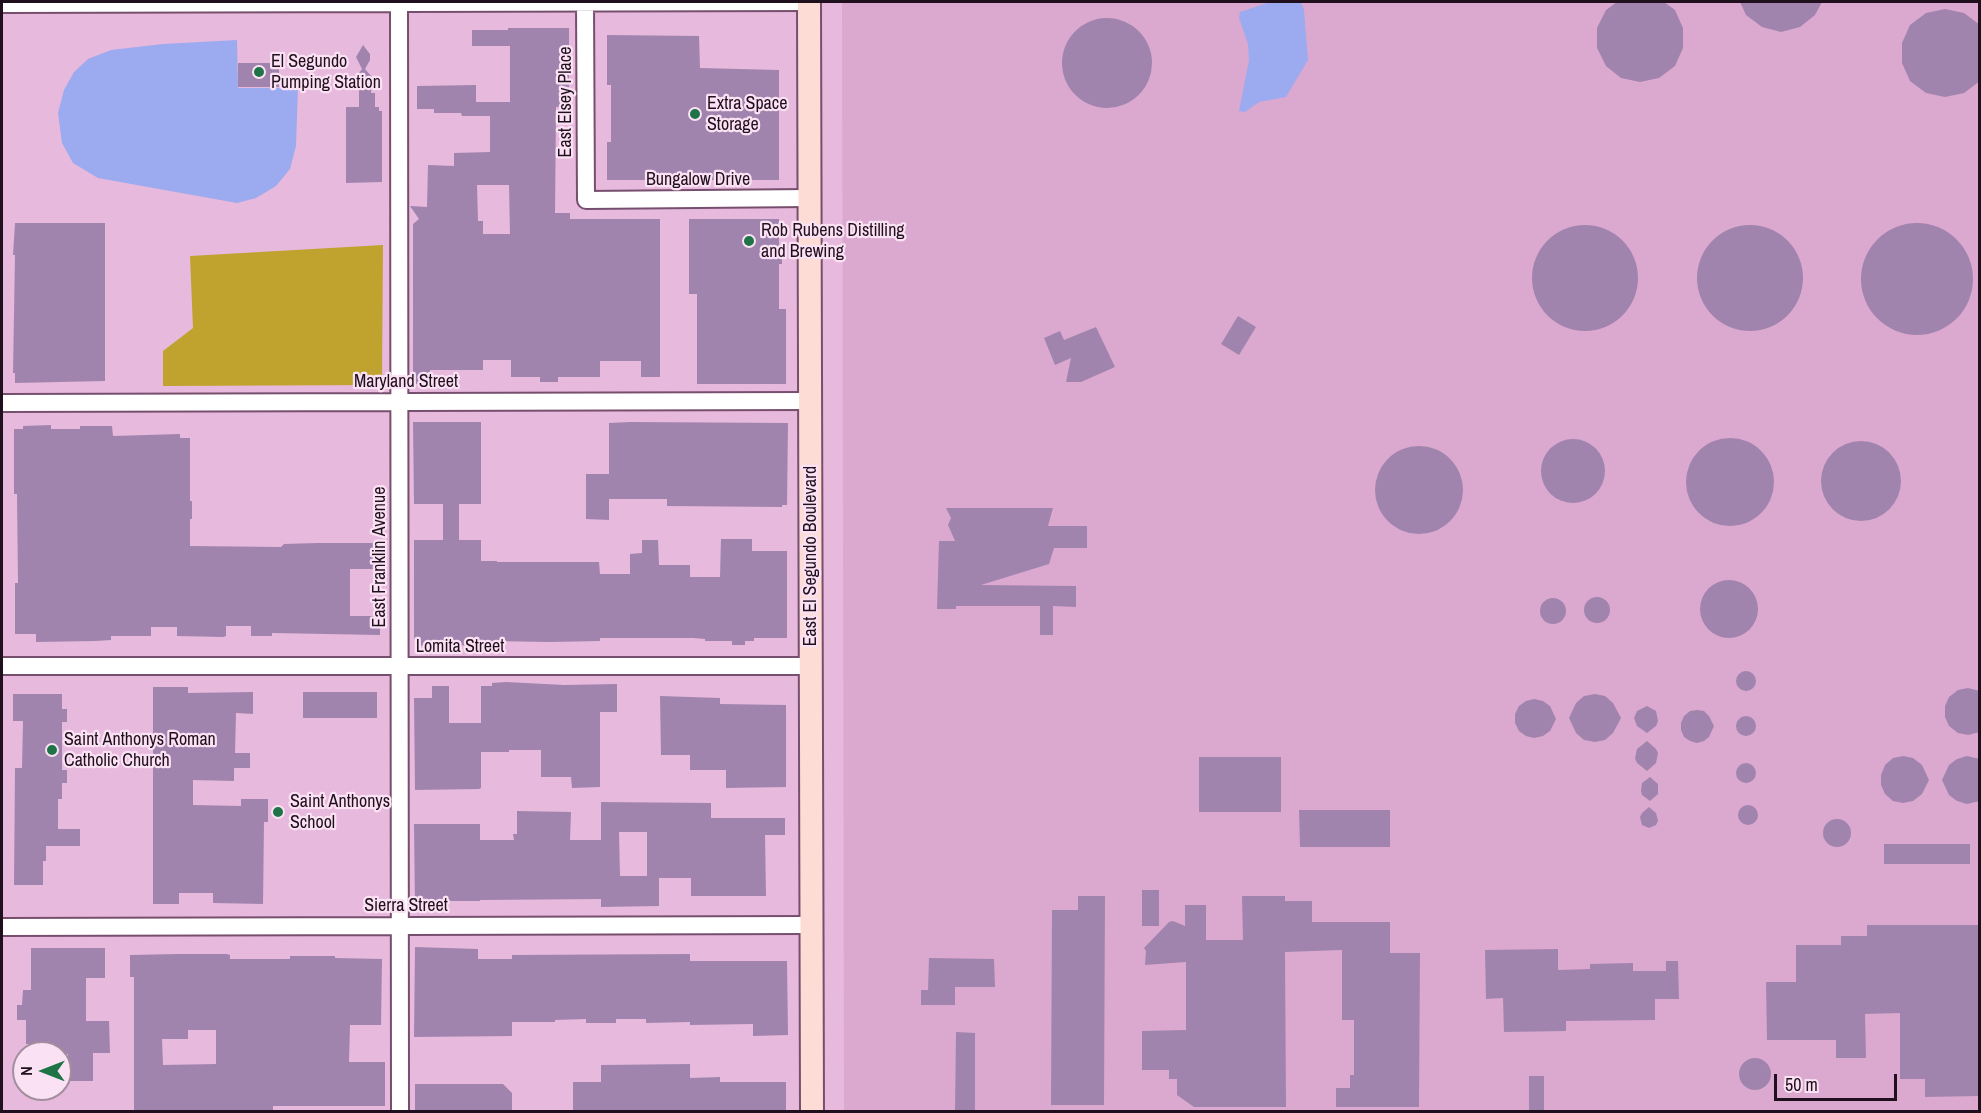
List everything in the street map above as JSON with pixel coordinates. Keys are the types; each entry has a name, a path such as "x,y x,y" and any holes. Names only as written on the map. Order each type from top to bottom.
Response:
{"main road":[{"name":"East El Segundo Boulevard","path":"809,2 812,1112"}],"street":[{"name":"East Franklin Avenue","path":"399,2 400,1112"},
{"path":"2,4 809,2"},
{"name":"East Elsey Place","path":"585,3 586,200"},
{"name":"Bungalow Drive","path":"586,200 810,198"},
{"name":"Maryland Street","path":"2,403 810,401"},
{"name":"Lomita Street","path":"2,666 811,666"},
{"name":"Sierra Street","path":"2,927 811,925"}],"shaded area":[{"path":"842,2 1979,2 1979,1111 844,1111"},
{"path":"383,245 382,377 374,385 163,386 163,351 193,328 190,256"}],"water":[{"path":"1270,2 1301,2 1304,10 1308,60 1286,97 1259,102 1245,112 1239,111 1249,60 1248,44 1239,18 1240,12"},
{"path":"237,40 238,88 298,88 296,146 290,169 276,186 256,198 237,203 98,178 73,163 62,143 58,113 64,90 74,72 88,59 111,50 163,44"}],"building":[{"path":"1617,2 1664,2 1675,10 1683,28 1683,48 1675,66 1659,78 1640,82 1621,78 1606,66 1597,48 1597,28 1606,10"},
{"path":"1740,2 1822,2 1815,15 1800,27 1781,32 1762,27 1746,15"},
{"path":"1945,9 1964,13 1980,25 1980,81 1964,93 1945,97 1926,93 1910,81 1902,63 1902,43 1910,25 1926,13"},
{"path":"1107,18 1124,22 1139,31 1148,46 1152,63 1148,80 1139,95 1124,104 1107,108 1090,104 1075,95 1066,80 1062,63 1066,46 1075,31 1090,22"},
{"path":"508,28 569,28 569,107 556,107 555,213 570,213 570,219 660,219 660,377 641,377 641,361 600,361 600,377 558,377 558,382 540,382 540,377 511,377 511,360 483,360 483,370 430,370 431,384 413,384 413,224 419,219 410,206 427,207 428,165 454,166 454,153 490,152 490,116 462,116 461,113 434,113 434,109 417,109 417,86 476,85 476,102 510,102 510,46 472,46 472,30 508,30","holes":["477,185 509,185 510,234 483,234 483,221 478,221"]},
{"name":"Extra Space Storage","path":"607,35 699,36 700,68 779,70 779,180 607,180 607,142 611,142 611,85 607,85"},
{"path":"363,45 370,54 370,60 365,69 372,77 371,93 375,93 375,107 379,107 379,111 382,111 382,182 346,183 346,107 359,107 359,85 356,77 362,69 356,57"},
{"name":"El Segundo Pumping Station","path":"238,63 279,63 279,87 238,87"},
{"path":"689,219 779,219 779,249 782,249 782,264 779,264 779,309 786,309 786,384 697,384 697,294 689,294"},
{"path":"15,223 105,223 105,381 15,383 15,373 13,373 15,255 13,255"},
{"path":"1917,223 1938,227 1957,239 1969,258 1973,279 1969,300 1957,319 1938,331 1917,335 1896,331 1877,319 1865,300 1861,279 1865,258 1877,239 1896,227"},
{"path":"1585,225 1605,229 1623,240 1634,258 1638,278 1634,298 1623,316 1605,327 1585,331 1565,327 1547,316 1536,298 1532,278 1536,258 1547,240 1565,229"},
{"path":"1750,225 1770,229 1788,240 1799,258 1803,278 1799,298 1788,316 1770,327 1750,331 1730,327 1712,316 1701,298 1697,278 1701,258 1712,240 1730,229"},
{"path":"1238,316 1256,327 1239,355 1221,344"},
{"path":"1096,327 1115,367 1081,382 1066,382 1071,358 1055,365 1044,338 1060,331 1064,340"},
{"path":"413,422 481,422 481,504 459,504 459,540 481,540 481,561 599,562 600,574 630,574 630,554 642,553 642,540 658,540 659,565 690,565 690,577 720,577 721,539 752,539 752,551 787,551 787,638 754,638 754,641 745,641 745,645 732,645 732,641 705,641 705,639 693,638 600,638 600,641 490,641 482,642 482,645 422,646 414,638 414,540 443,540 443,504 414,504"},
{"path":"609,423 788,423 787,505 782,505 782,507 667,506 667,499 609,499 609,520 586,519 586,474 609,474"},
{"path":"51,425 51,429 112,426 113,436 180,434 180,438 190,438 192,519 190,519 190,546 281,547 284,544 380,543 380,569 350,569 350,616 380,616 380,635 272,633 272,636 251,636 251,626 226,626 226,636 223,637 177,636 177,627 151,627 151,636 111,636 111,640 96,641 36,642 36,634 15,634 15,583 18,583 14,429 23,429 23,426"},
{"path":"1730,438 1755,445 1767,457 1774,482 1767,507 1755,519 1730,526 1705,519 1693,507 1686,482 1693,457 1705,445"},
{"path":"1573,439 1591,444 1596,448 1600,453 1605,471 1600,489 1596,494 1591,498 1573,503 1555,498 1550,494 1546,489 1541,471 1546,453 1550,448 1555,444"},
{"path":"1853,441 1869,441 1890,452 1901,473 1901,489 1890,510 1869,521 1853,521 1839,515 1827,503 1821,489 1821,473 1827,459 1839,447"},
{"path":"1419,446 1436,450 1450,459 1459,473 1463,490 1459,507 1450,521 1436,530 1419,534 1402,530 1388,521 1379,507 1375,490 1379,473 1388,459 1402,450"},
{"path":"946,508 1053,508 1048,526 1087,526 1087,548 1054,548 1049,564 981,585 1076,586 1076,607 1053,606 1053,635 1040,635 1040,606 956,606 956,609 937,609 939,541 955,541 948,525 951,518"},
{"path":"1723,580 1735,580 1750,588 1758,603 1758,615 1750,630 1735,638 1723,638 1708,630 1700,615 1700,603 1708,588"},
{"path":"1597,597 1606,601 1610,610 1606,619 1597,623 1588,619 1584,610 1588,601"},
{"path":"1553,598 1562,602 1566,611 1562,620 1553,624 1544,620 1540,611 1544,602"},
{"path":"1746,671 1753,674 1756,681 1753,688 1746,691 1739,688 1736,681 1739,674"},
{"path":"506,682 564,685 617,684 617,712 600,712 600,787 572,788 571,777 541,777 541,750 509,750 509,752 481,752 481,788 479,789 415,790 414,698 432,698 432,686 449,686 449,723 481,723 481,686"},
{"path":"153,687 188,687 188,693 253,692 253,714 236,713 235,753 250,753 250,768 234,768 234,781 193,780 193,805 241,806 241,799 268,799 268,822 264,822 263,904 213,903 213,893 179,893 179,904 153,904"},
{"path":"1968,688 1980,691 1980,732 1968,735 1958,733 1949,726 1945,717 1945,706 1949,697 1958,690"},
{"path":"303,692 377,692 377,718 303,718"},
{"path":"13,694 62,694 62,709 67,709 67,722 62,722 62,770 67,770 67,783 62,783 62,799 58,799 58,829 80,829 80,846 46,846 46,861 43,861 43,885 14,885 15,768 22,768 23,721 13,721"},
{"path":"1595,694 1605,696 1613,703 1621,718 1613,733 1605,740 1595,742 1584,740 1576,733 1569,718 1576,703 1584,696"},
{"path":"660,696 720,698 720,704 786,705 786,787 726,788 726,770 690,770 690,755 661,755"},
{"path":"1534,699 1550,706 1556,719 1550,731 1534,738 1519,731 1515,723 1515,714 1519,706"},
{"path":"1647,706 1656,711 1658,721 1656,726 1647,733 1637,726 1634,718 1637,711"},
{"path":"1690,711 1704,711 1714,726 1709,737 1697,743 1684,737 1681,723"},
{"path":"1746,716 1753,719 1756,726 1753,733 1746,736 1739,733 1736,726 1739,719"},
{"path":"1647,741 1658,753 1656,763 1647,771 1637,763 1635,758 1637,749"},
{"path":"1903,756 1913,758 1922,765 1929,780 1922,794 1913,801 1903,803 1893,801 1885,794 1881,785 1881,775 1885,765 1893,758"},
{"path":"1967,756 1980,759 1980,801 1967,804 1949,795 1942,780 1949,765"},
{"path":"1199,757 1281,757 1281,812 1199,812"},
{"path":"1746,763 1753,766 1756,773 1753,780 1746,783 1739,780 1736,773 1739,766"},
{"path":"1650,777 1658,784 1658,794 1650,801 1642,795 1641,791 1642,783"},
{"path":"601,802 711,803 711,818 785,818 785,835 765,835 766,896 691,896 691,878 659,878 659,906 601,907 601,899 448,901 448,907 415,907 414,824 480,824 480,840 514,840 513,834 517,834 517,811 571,812 570,840 601,840","holes":["619,832 647,832 647,876 620,876"]},
{"path":"1748,805 1755,808 1758,815 1755,822 1748,825 1741,822 1738,815 1741,808"},
{"path":"1649,807 1656,813 1658,821 1656,825 1649,828 1642,825 1640,817"},
{"path":"1299,810 1390,810 1390,847 1300,847"},
{"path":"1837,819 1847,823 1851,833 1847,843 1837,847 1827,843 1823,833 1827,823"},
{"path":"1884,844 1970,844 1970,864 1884,864"},
{"path":"1142,890 1159,890 1159,926 1142,926"},
{"path":"1078,896 1105,896 1104,1105 1051,1105 1052,910 1078,910"},
{"path":"1242,896 1285,896 1285,901 1312,901 1312,922 1390,922 1390,953 1420,953 1419,1107 1336,1107 1336,1088 1350,1088 1350,1075 1354,1075 1354,1020 1342,1020 1342,950 1285,952 1286,1107 1194,1107 1177,1095 1177,1079 1169,1079 1169,1070 1142,1070 1142,1031 1186,1030 1186,962 1145,965 1146,951 1144,948 1169,922 1173,921 1185,926 1185,905 1206,905 1206,940 1243,940"},
{"path":"1867,925 1980,925 1980,1096 1925,1097 1925,1079 1900,1079 1900,1013 1865,1014 1866,1058 1836,1058 1836,1040 1767,1040 1766,982 1796,982 1796,945 1841,945 1841,936 1867,936"},
{"path":"415,947 478,949 478,959 512,959 512,955 690,954 690,961 787,961 788,1035 753,1036 753,1024 646,1023 646,1019 616,1019 616,1023 586,1023 586,1019 512,1022 512,1036 414,1037"},
{"path":"31,948 105,948 105,978 86,978 86,1021 109,1021 110,1053 93,1053 93,1081 72,1081 72,1041 26,1041 26,1020 17,1020 17,1005 22,1005 23,990 31,990"},
{"path":"1558,949 1558,970 1590,969 1590,964 1633,963 1633,971 1666,971 1666,961 1678,961 1679,999 1655,999 1655,1020 1566,1021 1566,1031 1504,1032 1503,998 1486,999 1485,950"},
{"path":"227,954 230,955 230,959 335,956 335,958 382,959 381,1025 350,1025 349,1062 385,1062 385,1106 273,1106 273,1112 134,1112 134,977 130,977 130,955","holes":["188,1030 216,1030 216,1064 163,1065 162,1039 188,1039"]},
{"path":"929,958 994,959 995,987 955,987 955,1005 921,1005 921,990 928,990"},
{"path":"956,1032 975,1033 975,1112 955,1112"},
{"path":"1755,1058 1766,1063 1771,1074 1766,1085 1755,1090 1744,1085 1739,1074 1744,1063"},
{"path":"690,1064 690,1078 720,1077 720,1082 786,1082 786,1112 573,1112 573,1082 601,1082 601,1065"},
{"path":"1529,1076 1544,1076 1544,1111 1529,1111"},
{"path":"415,1084 503,1084 512,1093 512,1112 415,1112"}],"place":[{"name":"El Segundo Pumping Station","path":"259,72"},
{"name":"Extra Space Storage","path":"695,114"},
{"name":"Rob Rubens Distilling and Brewing","path":"749,241"},
{"name":"Saint Anthonys Roman Catholic Church","path":"52,750"},
{"name":"Saint Anthonys School","path":"278,812"}]}
